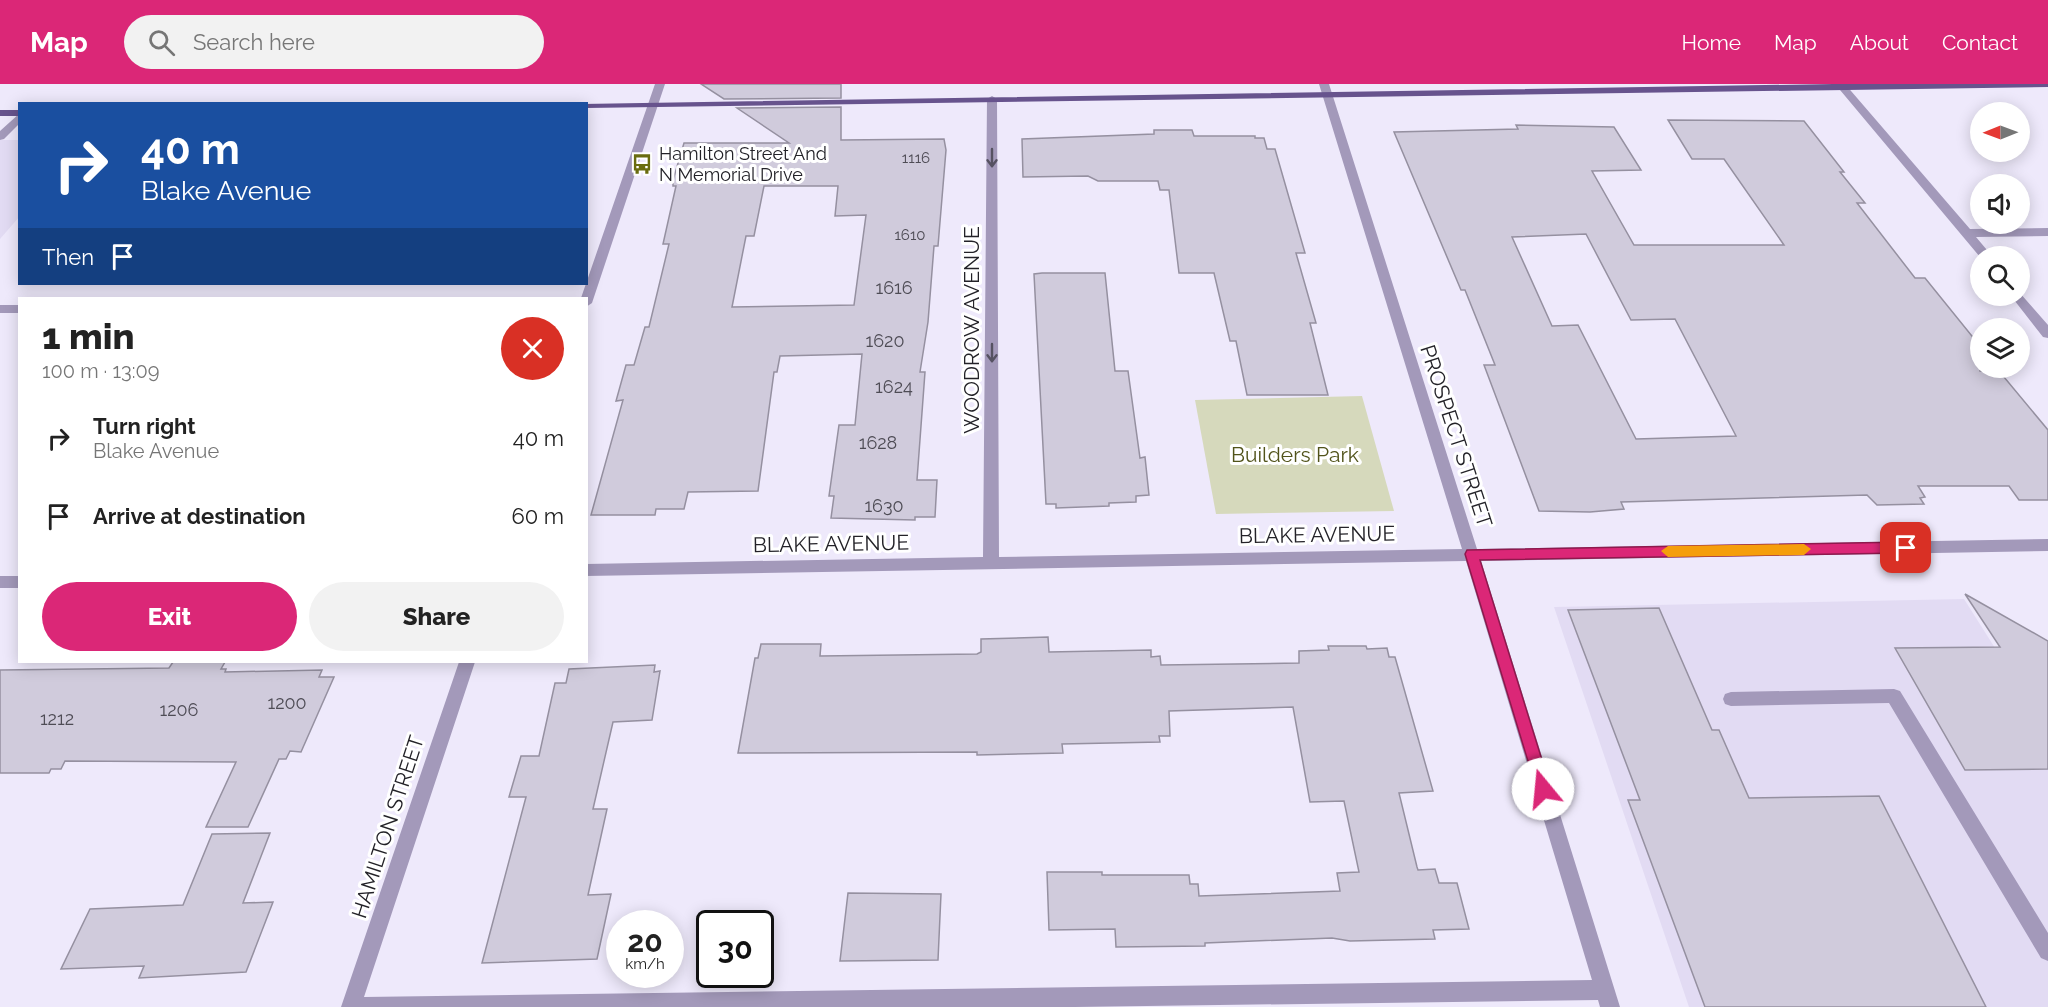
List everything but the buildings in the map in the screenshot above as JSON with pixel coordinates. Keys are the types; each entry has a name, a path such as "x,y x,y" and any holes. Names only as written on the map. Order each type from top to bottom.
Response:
{"main road":[{"path":"588,105 992,99 1325,89 2048,84"},
{"path":"0,114 18,114"}],"street":[{"path":"588,298 660,84"},
{"path":"1842,86 1978,246"},
{"name":"PROSPECT STREET","path":"1325,89 1472,554 1607,998"},
{"name":"WOODROW AVENUE","path":"991,561 992,99"},
{"path":"0,137 18,116"},
{"path":"1968,233 2048,232"},
{"path":"2025,306 2048,334"},
{"path":"0,309 18,309"},
{"name":"BLAKE AVENUE","path":"588,570 991,561 2048,545"},
{"path":"0,582 18,582"},
{"name":"HAMILTON STREET","path":"351,1007 467,663"},
{"path":"1731,699 1894,696 2048,951"},
{"path":"351,1007 1607,998"}],"shaded area":[{"path":"0,140 18,140 18,218 0,239"},
{"path":"1964,599 2048,732 2048,1007 1689,1007 1554,607"}],"green space":[{"name":"Builders Park","path":"1362,396 1394,511 1216,514 1195,400"}],"slow traffic":[{"path":"1668,551 1804,549"}],"place":[{"name":"Hamilton Street And N Memorial Drive","path":"642,164"}],"route":[{"path":"1543,789 1472,554 1906,548"}]}
